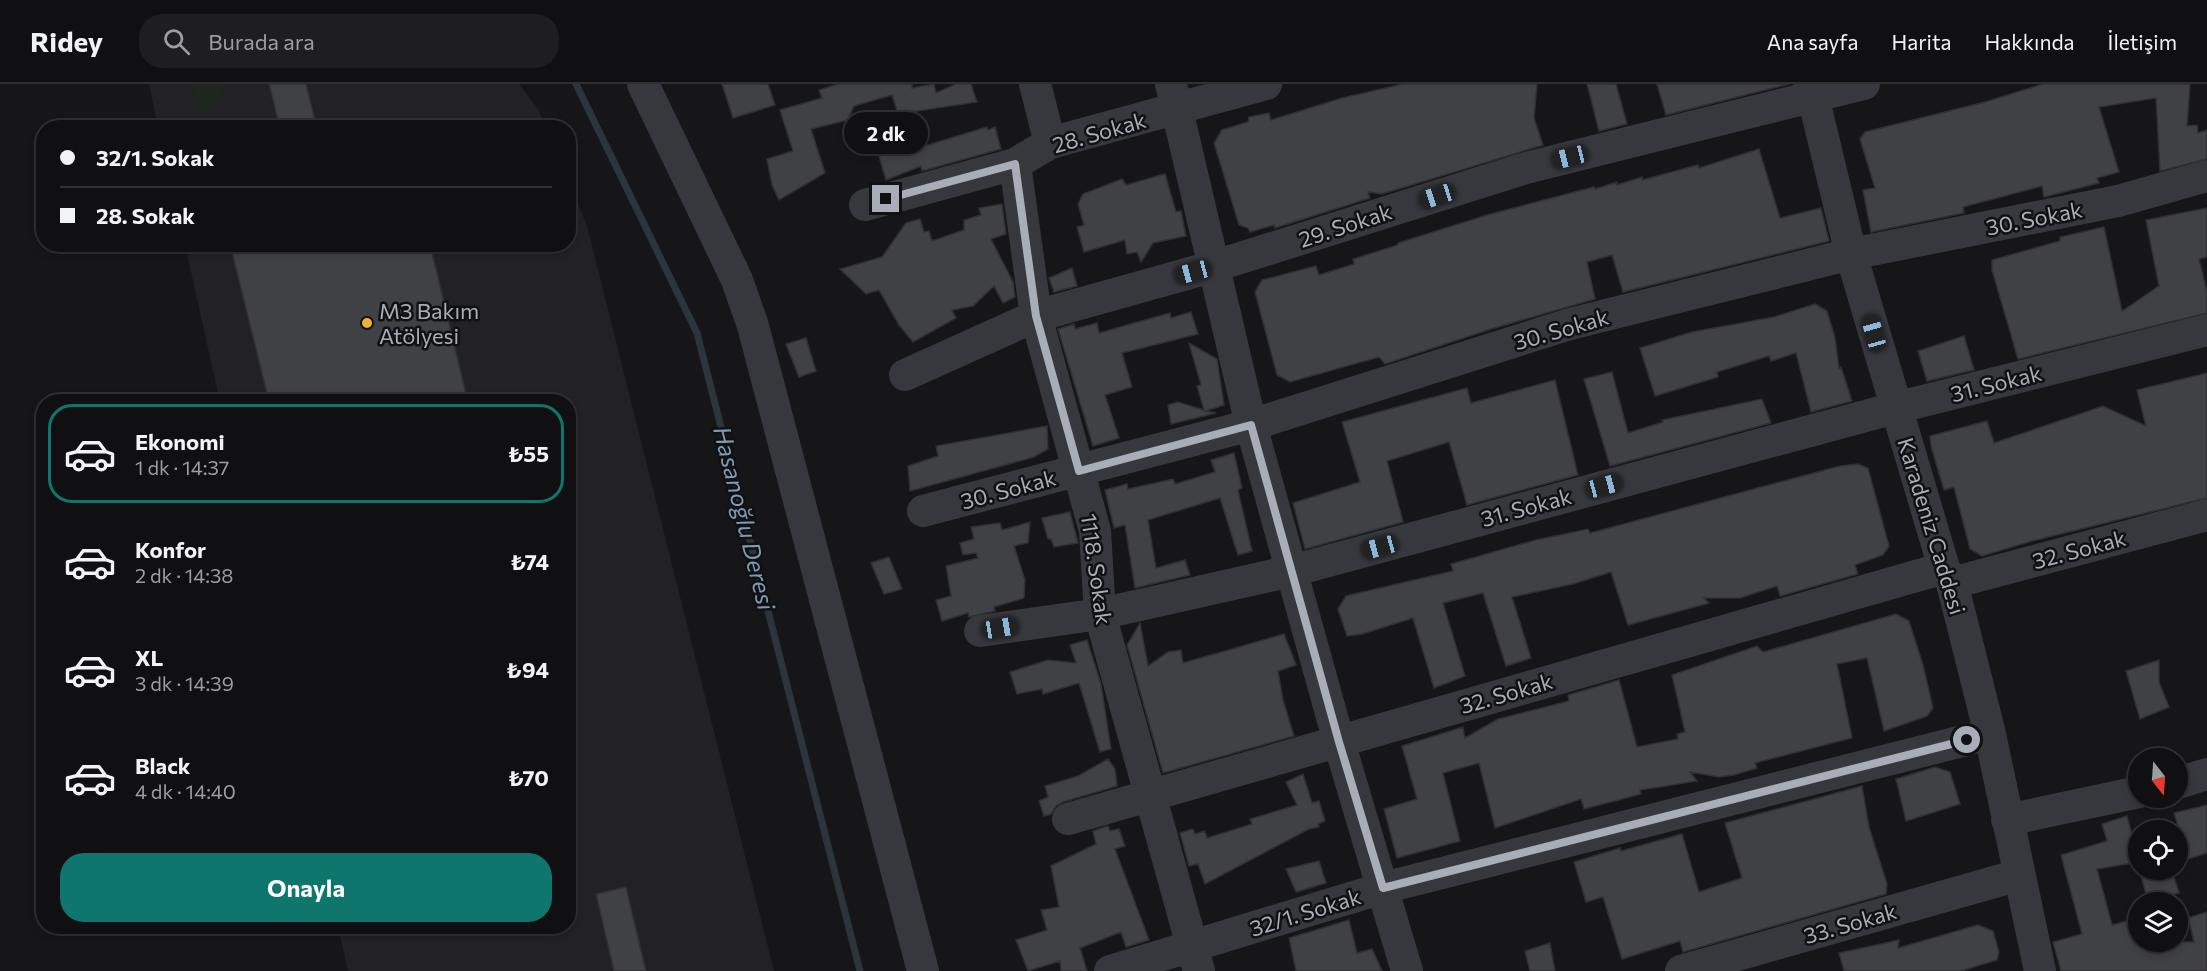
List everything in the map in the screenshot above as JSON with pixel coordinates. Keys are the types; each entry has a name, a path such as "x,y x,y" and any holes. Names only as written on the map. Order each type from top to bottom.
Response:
{"street":[{"path":"644,84 737,280 753,326 923,971"},
{"path":"1035,84 1050,143"},
{"name":"28. Sokak","path":"865,205 1015,164 1050,143 1174,97 1266,84"},
{"name":"29. Sokak","path":"905,375 1036,316 1215,266 1526,168 1811,90 1864,84"},
{"name":"Karadeniz Caddesi","path":"1811,90 1851,254 1895,408 1948,575 1990,734 2040,971"},
{"path":"1174,97 1251,425 1339,742 1407,971"},
{"name":"1118. Sokak","path":"1015,164 1036,316 1095,531 1101,614 1195,958"},
{"name":"30. Sokak","path":"923,511 1251,425 1570,324 1851,254 2118,201 2207,176"},
{"name":"31. Sokak","path":"980,632 1101,614 1291,571 1895,408 2207,330"},
{"name":"32. Sokak","path":"1068,819 1501,693 1948,575 2207,516"},
{"name":"32/1. Sokak","path":"1110,971 1195,958 1383,888 1990,734"},
{"path":"2188,780 2207,774"},
{"path":"2007,820 2128,794"},
{"name":"33. Sokak","path":"1681,971 2019,875"}],"shaded area":[{"path":"149,84 519,84 538,109 543,120 157,120"},
{"path":"192,84 226,84 204,117"},
{"path":"576,199 587,226 774,971 348,971 340,934 576,934 576,394 218,394 187,252 576,252"}],"building":[{"path":"269,84 306,84 315,120 278,120"},
{"path":"722,84 768,84 775,105 733,118"},
{"path":"838,84 912,84 912,88 934,84 936,93 956,84 971,84 977,102 898,114 892,95 854,106 848,120 811,129 825,173 779,200 772,185 767,159 793,151 780,110 822,98 819,90"},
{"path":"1403,84 1537,84 1534,118 1543,145 1382,194 1368,192 1370,198 1275,228 1274,225 1250,232 1248,228 1239,225 1214,143 1222,130 1248,122 1249,117 1269,113 1271,120 1342,98"},
{"path":"1587,84 1616,84 1627,124 1599,131"},
{"path":"1657,84 1789,84 1666,115"},
{"path":"2043,84 2190,84 2187,126 2197,125 2198,133 2207,130 2207,159 2160,171 2156,98 2099,107 2119,172 2097,178 2099,183 2044,197 2042,186 1963,207 1964,213 1871,232 1863,190 1875,188 1860,139 1865,132 1985,102"},
{"path":"987,127 988,130 995,127 1001,149 922,171 921,166 886,180 878,153 884,148 902,142 905,152"},
{"path":"1759,149 1780,218 1821,208 1829,241 1623,292 1612,255 1587,262 1595,299 1491,329 1385,364 1379,357 1290,382 1277,375 1255,292 1262,280 1316,266 1319,275 1354,264 1353,259 1487,215 1594,187 1595,189 1617,182 1617,185 1642,177 1642,180 1698,165 1699,168"},
{"path":"1165,174 1176,212 1181,211 1186,236 1153,243 1141,262 1137,252 1127,254 1125,240 1084,252 1077,227 1084,225 1078,204 1083,194 1122,179 1126,185"},
{"path":"1002,204 1006,234 991,239 1013,282 1015,297 1003,303 994,286 973,306 952,310 956,318 913,342 899,325 879,290 866,294 840,269 882,257 906,223 920,219 924,232 929,231 932,241 964,230 964,220 981,215 979,208"},
{"path":"2207,208 2207,257 2199,259 2207,291 2207,313 2018,359 1992,270 1992,260 2060,241 2060,237 2104,227 2122,311 2159,286 2146,220"},
{"name":"M3 Bakım Atölyesi","path":"232,252 432,252 466,394 267,394"},
{"path":"1072,268 1077,286 1054,292 1049,278"},
{"path":"1815,304 1827,311 1835,338 1839,368 1841,367 1852,401 1811,412 1796,353 1771,361 1769,356 1717,372 1718,377 1655,396 1640,348 1692,332 1774,317"},
{"path":"1191,312 1198,334 1122,353 1132,387 1105,395 1119,438 1093,446 1058,329 1074,324 1075,329 1097,323 1099,333 1170,313 1171,318"},
{"path":"1964,336 1974,370 1927,381 1918,351"},
{"path":"806,338 816,371 799,377 786,344"},
{"path":"1189,343 1217,359 1224,405 1206,411 1216,413 1171,424 1168,405 1178,402 1204,410 1197,386 1201,385"},
{"path":"1612,372 1628,433 1663,422 1662,420 1762,399 1771,423 1610,466 1584,379"},
{"path":"2207,373 2207,498 2036,540 1982,556 1970,549 1954,487 1944,490 1930,436 1987,421 1994,443 2103,406 2146,426 2137,390"},
{"path":"1555,380 1578,475 1467,505 1449,442 1387,461 1403,522 1305,549 1293,503 1360,482 1342,422 1467,388 1471,403"},
{"path":"1047,426 1048,449 1034,457 910,491 908,466 938,456 936,446"},
{"path":"1234,453 1242,488 1238,490 1252,551 1238,555 1220,498 1148,520 1156,568 1185,560 1190,575 1135,588 1125,525 1114,528 1105,490 1127,484 1128,489 1173,479 1175,484 1215,472 1211,460"},
{"path":"1858,464 1868,468 1889,546 1883,555 1855,565 1858,574 1780,596 1777,586 1740,598 1704,598 1709,603 1628,625 1611,572 1573,584 1512,597 1531,658 1506,666 1483,593 1443,603 1465,676 1434,688 1413,618 1362,634 1347,636 1338,609 1346,596 1453,571 1451,564 1536,540 1588,529 1590,533 1840,466"},
{"path":"1070,512 1078,543 1054,547 1051,539 1048,539 1042,518"},
{"path":"1030,522 1028,543 1014,546 1025,580 1024,598 994,607 995,611 969,617 968,613 942,621 936,600 951,596 946,566 978,558 976,553 963,555 960,543 974,539 971,527 1000,523 1002,530"},
{"path":"889,557 902,589 884,594 871,563"},
{"path":"1896,614 1909,621 1923,665 1933,708 1927,716 1884,731 1867,658 1837,664 1852,738 1755,763 1757,768 1734,775 1719,777 1690,772 1697,781 1640,790 1641,794 1584,809 1581,799 1495,828 1479,763 1443,773 1460,841 1397,858 1384,809 1417,799 1402,746 1463,727 1465,738 1498,719 1569,701 1568,695 1619,680 1637,747 1678,739 1677,734 1685,732 1672,675 1757,646 1763,652"},
{"path":"1140,623 1148,666 1168,652 1181,650 1183,663 1284,634 1296,665 1278,671 1283,700 1294,736 1163,773 1127,645"},
{"path":"1087,640 1101,684 1111,749 1100,752 1079,683 1043,694 1042,689 1017,694 1010,672 1048,660 1076,663 1070,645"},
{"path":"2159,660 2159,682 2169,707 2140,719 2126,671"},
{"path":"1108,759 1115,769 1117,786 1063,802 1056,806 1051,814 1044,816 1039,801 1048,797 1045,786 1078,776"},
{"path":"1935,767 1950,772 1960,804 1906,821 1896,779"},
{"path":"1303,774 1312,803 1319,801 1325,821 1318,824 1319,827 1309,829 1205,884 1198,864 1189,866 1180,833 1193,829 1195,834 1205,831 1207,838 1252,824 1250,819 1297,805 1286,782"},
{"path":"1862,786 1869,827 1887,884 1886,894 1683,952 1680,941 1622,959 1603,897 1586,902 1574,862 1620,848 1621,851 1682,834 1699,892 1742,878 1725,823"},
{"path":"2207,805 2207,853 2188,859 2188,820 2176,820 2174,813"},
{"path":"2127,816 2128,820 2128,864 2097,869 2112,925 2128,921 2128,952 2188,952 2188,942 2194,942 2188,918 2207,912 2207,971 2061,971 2053,942 2082,934 2061,855 2107,841 2102,824"},
{"path":"1108,826 1110,831 1119,829 1125,846 1115,849 1149,940 1126,947 1121,932 1080,948 1087,971 1061,971 1060,961 1028,971 1016,940 1047,930 1041,910 1059,907 1051,866 1096,844 1093,831"},
{"path":"1319,861 1326,883 1296,892 1286,869"},
{"path":"2142,880 2175,880 2179,892 2146,892"},
{"path":"626,887 646,971 614,971 596,894"},
{"path":"1349,920 1357,953 1372,949 1382,971 1296,971 1289,938"},
{"path":"1978,925 1993,931 1999,952 1997,960 1961,971 1844,971 1839,953 1899,940 1898,948"},
{"path":"1550,943 1555,971 1530,971 1525,951"}],"waterway":[{"name":"Hasanoğlu Deresi","path":"576,84 697,333 860,971"}],"place":[{"name":"M3 Bakım Atölyesi","path":"367,323"}],"route":[{"path":"886,199 1015,164 1036,316 1079,471 1251,425 1339,742 1383,888 1967,740"}]}
